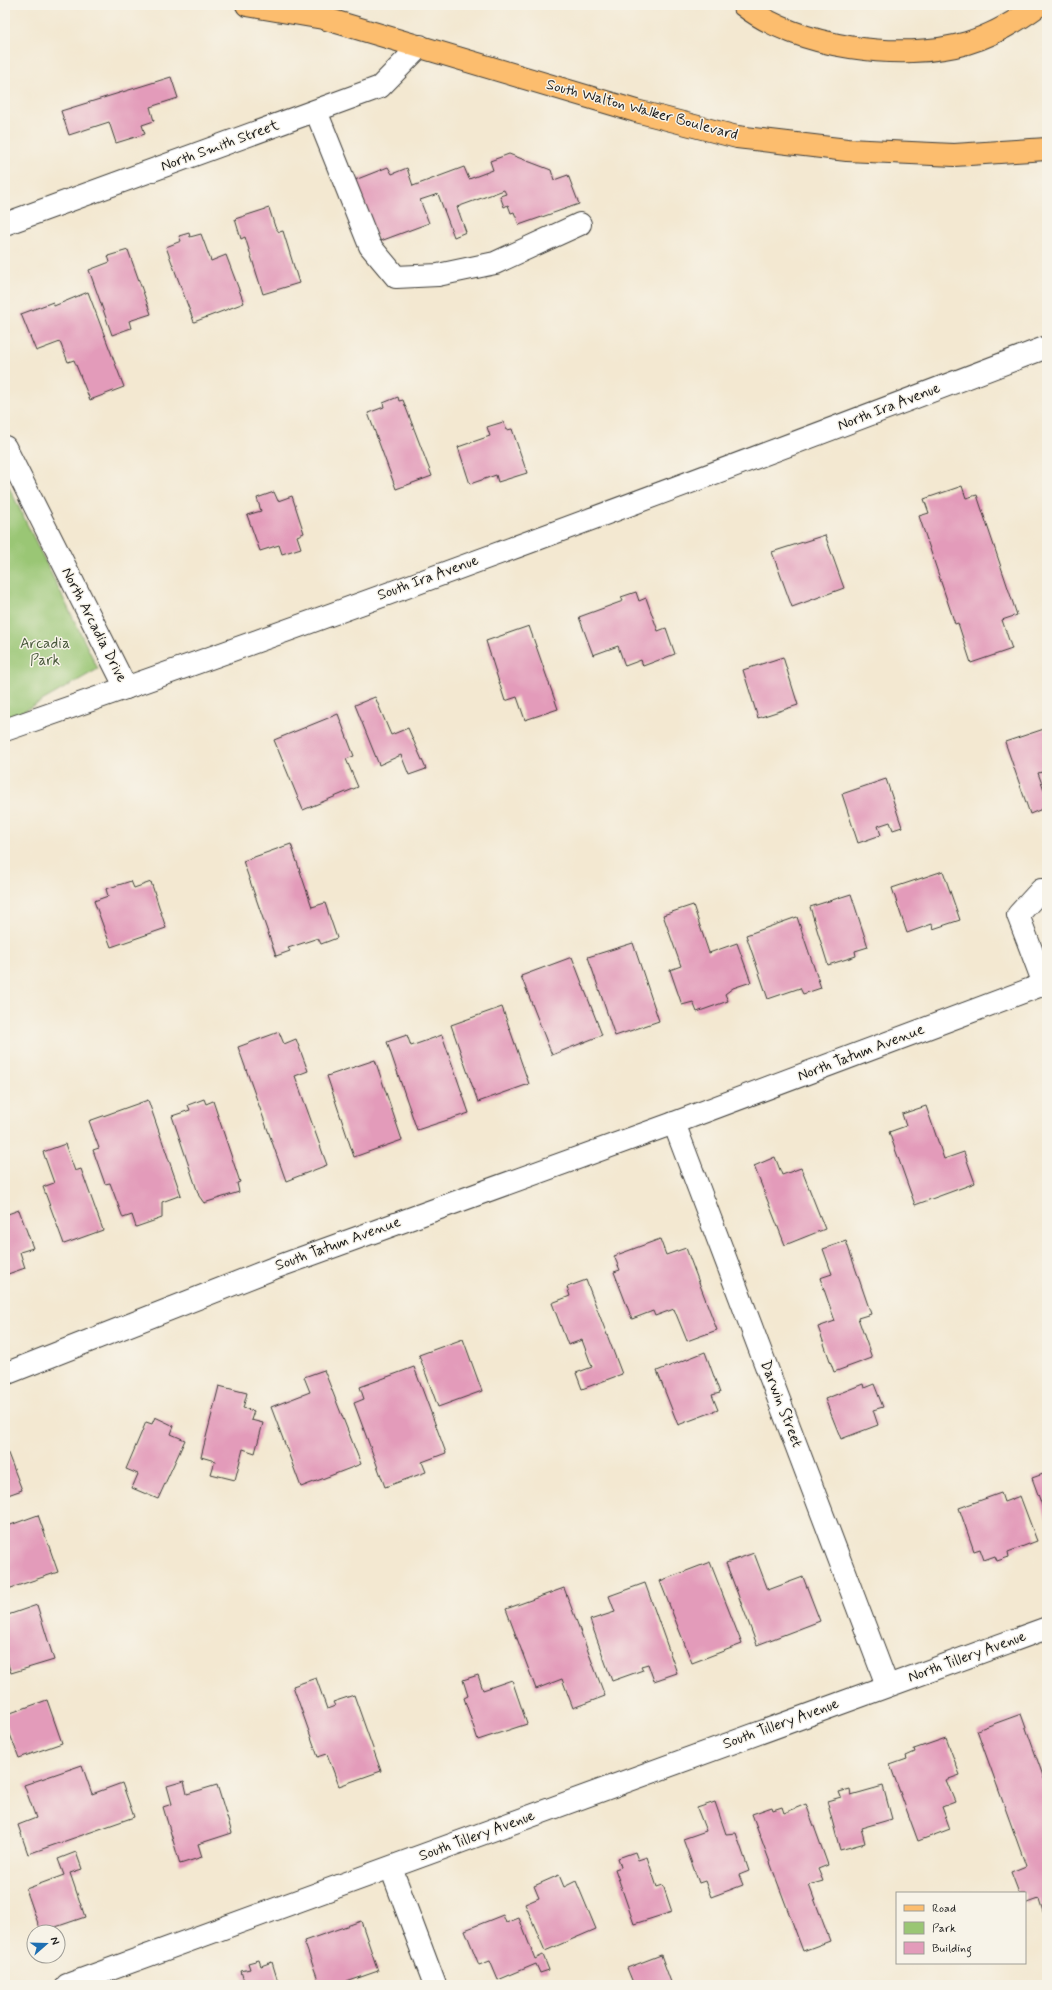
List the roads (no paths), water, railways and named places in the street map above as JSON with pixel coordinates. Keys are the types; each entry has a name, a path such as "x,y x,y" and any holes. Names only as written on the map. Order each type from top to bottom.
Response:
{"main road":[{"name":"South Walton Walker Boulevard","path":"246,5 323,18 636,111 737,137 847,150 954,155 1047,149"},
{"path":"743,5 752,12 792,31 833,45 876,51 920,51 967,43 1008,27 1039,5"}],"street":[{"name":"North Smith Street","path":"5,224 380,87 420,46"},
{"path":"316,111 370,246 396,277 438,275 495,263 580,224"},
{"name":"North Ira Avenue","path":"731,468 1047,347"},
{"name":"North Arcadia Drive","path":"5,447 126,688 5,730"},
{"name":"South Ira Avenue","path":"126,688 731,468"},
{"path":"1045,984 1018,914 1041,890 1047,890"},
{"name":"North Tatum Avenue","path":"674,1123 1045,984"},
{"name":"South Tatum Avenue","path":"5,1374 274,1268 674,1123"},
{"name":"Darwin Street","path":"674,1123 887,1685"},
{"name":"North Tillery Avenue","path":"887,1685 1047,1628"},
{"name":"South Tillery Avenue","path":"67,1985 391,1868 887,1685"},
{"path":"391,1868 435,1985"}],"park label":[{"name":"Arcadia Park","path":"45,652"}]}
